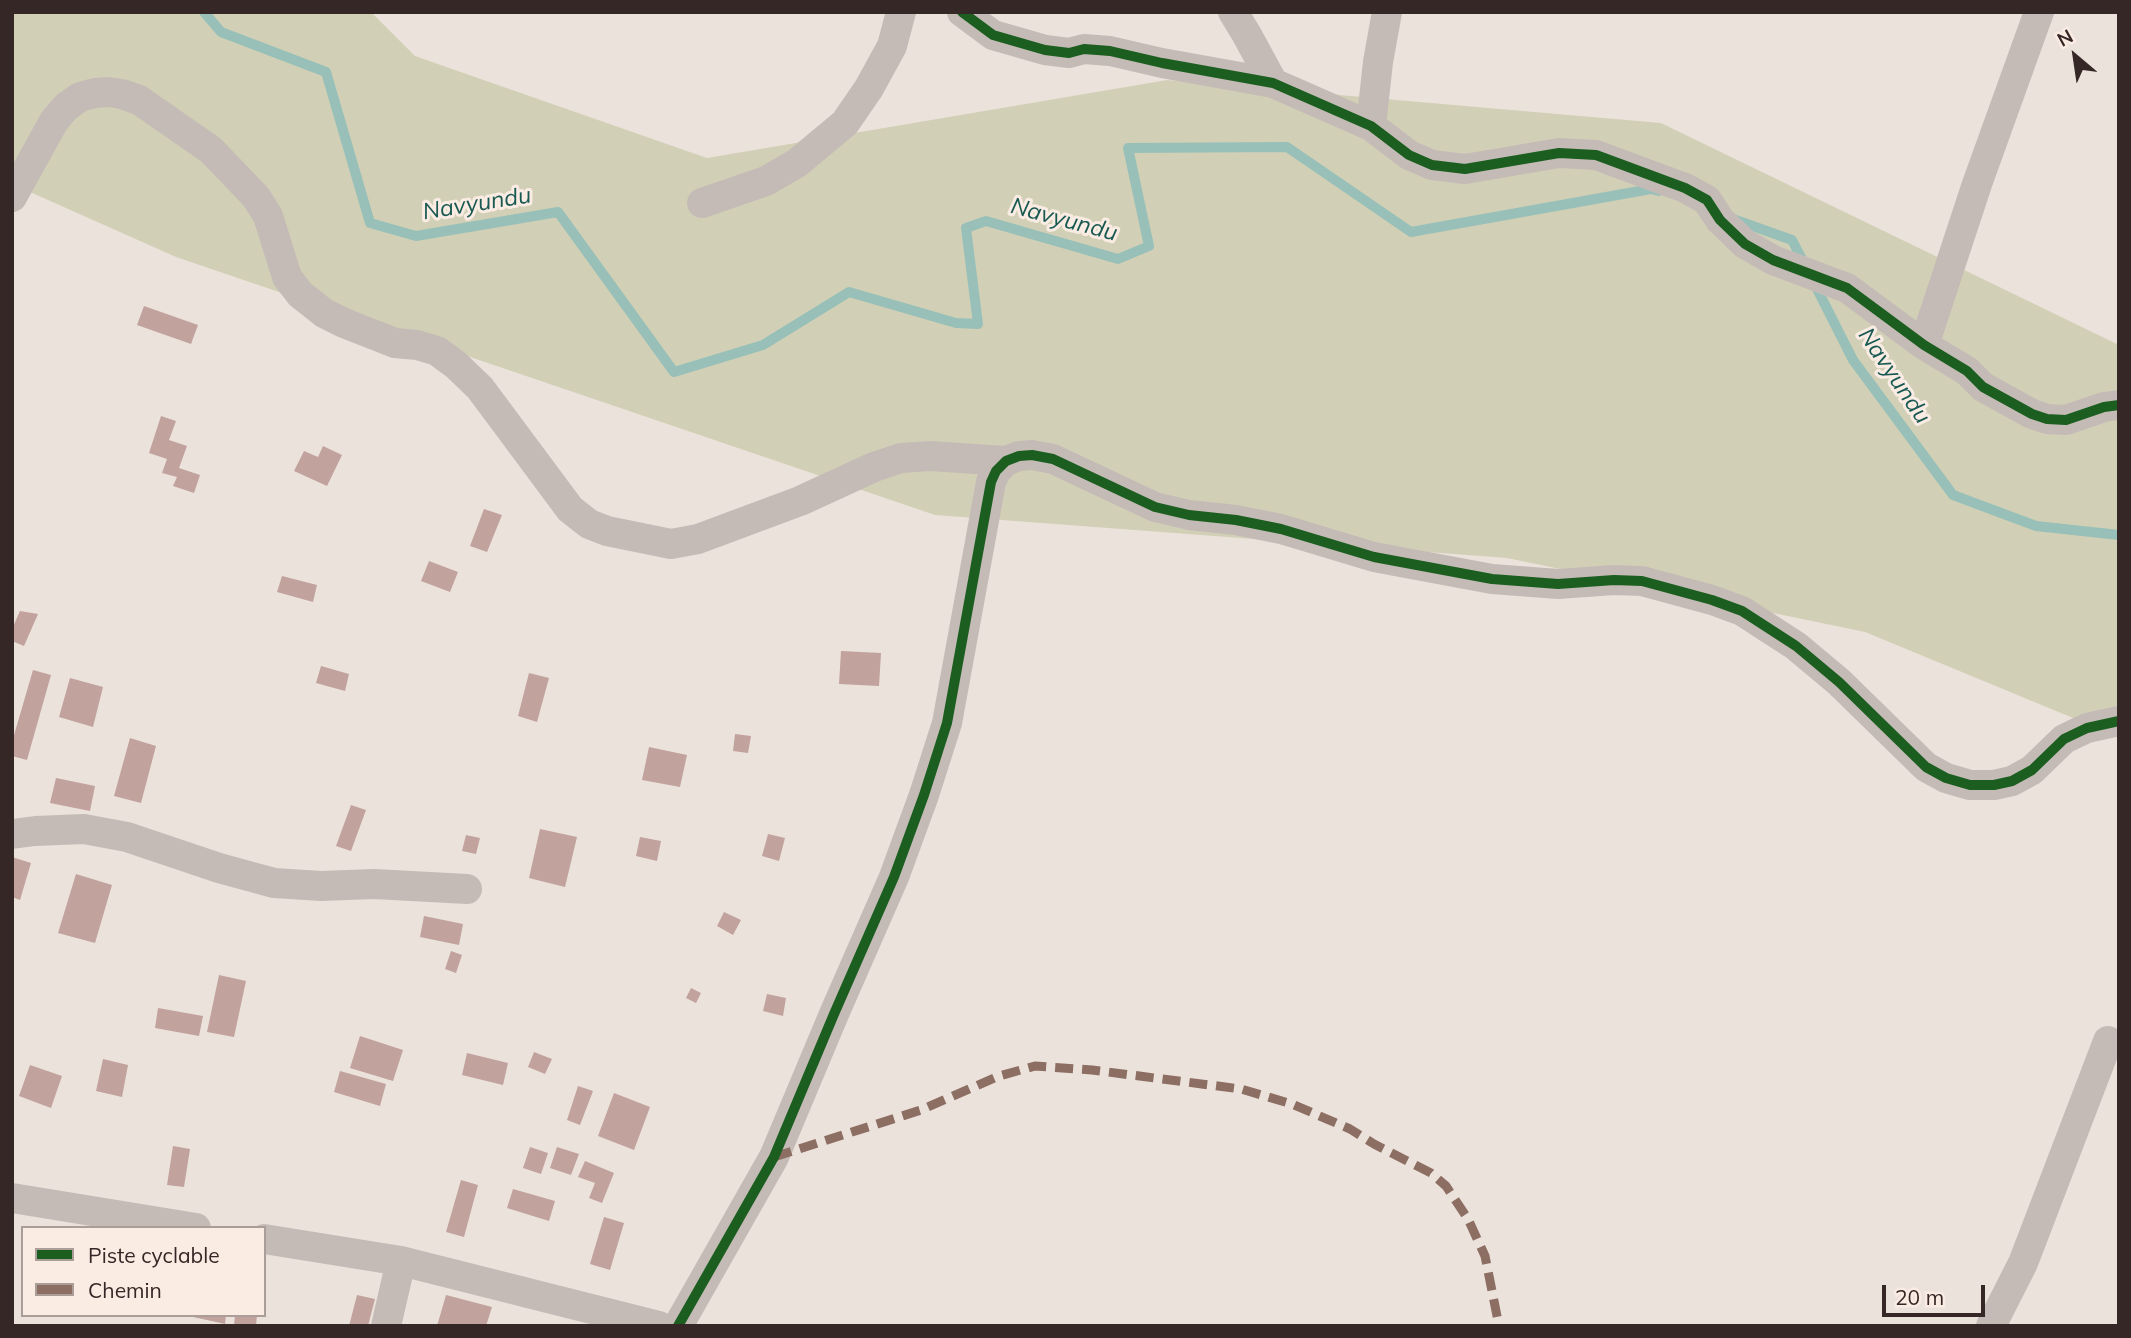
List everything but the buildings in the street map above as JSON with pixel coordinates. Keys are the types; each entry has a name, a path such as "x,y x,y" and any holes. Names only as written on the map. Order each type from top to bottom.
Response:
{"street":[{"path":"702,203 766,181 797,163 845,123 869,88 892,46 901,12"},
{"path":"962,12 992,35 1045,50 1069,53 1084,49 1110,51 1273,83 1371,126 1409,155 1432,165 1465,169 1559,153 1596,155 1685,188 1707,201 1720,220 1745,244 1773,260 1847,288 1924,345 1967,371 1983,387 2032,414 2046,419 2066,420 2104,407 2119,405"},
{"path":"1233,12 1273,83"},
{"path":"1371,126 1378,61 1387,12"},
{"path":"1924,345 1977,184 2039,12"},
{"path":"12,197 54,121 66,107 80,97 94,93 122,94 139,100 211,150 256,197 268,216 288,277 300,294 324,313 344,323 394,343 417,345 437,351 455,364 480,388 570,509 589,524 607,531 671,544 698,539 800,501 874,467 901,458 930,456 1006,461"},
{"path":"678,1326 774,1157 894,877 947,723 991,482 996,471 1006,461 1032,455 1054,459 1155,507 1281,529 1374,557 1492,579 1558,584 1642,581 1712,600 1742,611 1796,646 1839,682 1926,766 1946,779 1970,785 1994,785 2012,781 2032,770 2064,739 2087,728 2119,721"},
{"path":"12,834 84,829 127,837 219,868 274,883 321,886 374,884 467,889"},
{"path":"1991,1326 2023,1263 2108,1041"},
{"path":"12,1198 184,1226"},
{"path":"266,1239 401,1261 659,1326"},
{"path":"386,1326 401,1261"}],"green space":[{"path":"12,12 371,12 415,56 707,158 1167,80 1661,123 2119,345 2119,737 1865,632 1507,558 935,515 176,257 12,184"}],"waterway":[{"name":"Navyundu","path":"204,12 221,32 326,72 370,223 416,236 558,212 674,372 763,345 849,292 956,323 978,324 966,228 986,221 1118,259 1149,246 1128,148 1287,147 1411,232 1651,189 1659,191"},
{"name":"Navyundu","path":"1733,219 1792,240 1806,267"},
{"name":"Navyundu","path":"1813,281 1853,360 1953,495 2036,526 2119,535"}],"marked path":[{"path":"774,1157 921,1110 999,1076 1035,1066 1092,1070 1241,1089 1292,1104 1350,1129 1431,1173 1446,1186 1468,1219 1485,1256 1499,1326"}],"cycle path":[{"path":"962,12 993,35 1045,50 1069,53 1084,49 1110,51 1273,83 1371,126 1409,155 1432,165 1465,169 1559,153 1596,155 1685,188 1707,200 1720,220 1745,244 1773,260 1847,288 1924,345 1967,371 1983,387 2032,414 2047,419 2066,420 2104,407 2119,405"},
{"path":"678,1326 774,1157 894,877 947,723 991,482 996,471 1006,461 1032,455 1053,459 1155,507 1281,529 1374,557 1492,579 1558,584 1642,581 1712,600 1742,611 1796,646 1839,682 1926,767 1946,778 1970,785 1994,785 2012,781 2032,770 2064,739 2087,728 2119,721"}]}
